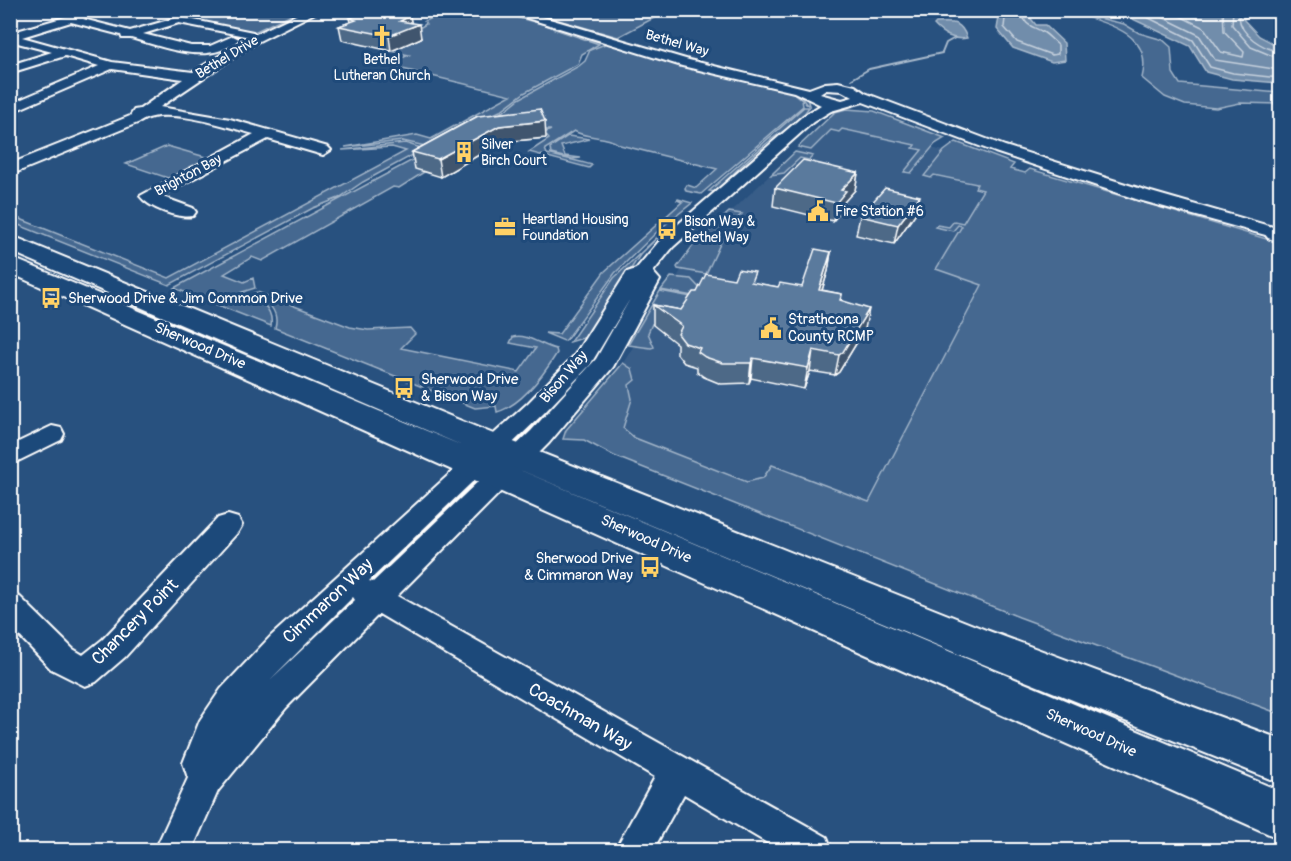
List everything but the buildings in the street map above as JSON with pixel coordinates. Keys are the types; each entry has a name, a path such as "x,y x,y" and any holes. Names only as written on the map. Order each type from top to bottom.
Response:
{"main road":[{"name":"Sherwood Drive","path":"10,242 1281,815"},
{"name":"Sherwood Drive","path":"10,264 498,461 1281,761"},
{"path":"1214,786 1281,803"}],"street":[{"path":"10,26 102,10"},
{"name":"Bethel Drive","path":"10,170 111,131 135,119 143,111 195,76 264,34 316,10"},
{"name":"Bethel Way","path":"506,10 686,63 818,94"},
{"path":"10,37 68,15 126,36 205,51 249,34"},
{"path":"126,36 178,20 249,34 264,34"},
{"path":"10,37 111,65 156,73 195,76"},
{"path":"10,69 62,53"},
{"path":"10,109 111,65"},
{"path":"818,94 847,88 892,110 1066,170 1155,199 1279,232"},
{"path":"818,94 844,104 892,110"},
{"name":"Bison Way","path":"808,119 818,94"},
{"name":"Bison Way","path":"498,461 604,362 650,280 644,273 667,243 808,119 826,108 857,100 860,96"},
{"path":"143,111 209,118 323,150"},
{"name":"Bethel Drive","path":"10,162 119,118 143,111"},
{"name":"Brighton Bay","path":"187,212 158,203 148,196 267,134"},
{"path":"10,457 52,434"},
{"name":"Cimmaron Way","path":"206,779 200,763 212,731 233,699 282,645 348,582 498,461"},
{"name":"Cimmaron Way","path":"173,850 206,779 274,698 376,598 498,461"},
{"name":"Chancery Point","path":"10,606 62,659 85,672 114,648 228,525"},
{"name":"Coachman Way","path":"348,582 814,850"},
{"path":"633,850 677,773"}],"shaded area":[{"path":"143,11 298,11 252,33"},
{"path":"451,11 493,11 607,41 602,43 552,28 599,44 582,54 578,64 524,93 500,111 425,146 403,141 345,147 417,135 431,139 511,95 386,65 409,55 391,51 420,38 410,25 421,27 426,24 424,21"},
{"path":"527,11 667,11 618,37"},
{"path":"1073,12 1124,24 1139,33 1163,40 1171,47 1173,73 1180,84 1280,93 1280,104 1240,103 1216,108 1185,105 1165,97 1142,78 1144,62 1141,50 1134,40 1113,26"},
{"path":"610,42 790,89 807,98 809,105 792,92 802,100 803,106 701,194 686,191 685,188 687,185 696,188 717,169 574,131 545,149 547,154 592,165 589,168 529,152 549,139 544,133 551,130 543,130 541,126 424,172 399,188 393,187 262,261 252,257 224,274 244,282 253,278 255,288 242,292 259,300 267,308 271,326 174,288 504,111 519,99 579,66 585,61 590,50"},
{"path":"804,107 809,107 796,122 750,158 717,192 709,191"},
{"path":"846,109 874,111 945,138 935,144 911,173 904,172 922,150 913,148 915,145 842,129 839,132 831,130 811,150 798,147 835,112"},
{"path":"824,124 944,151 924,175 933,174 978,184 976,188 983,190 936,269 983,284 868,502 772,465 763,478 747,482 635,438 623,428 632,399 628,365 623,363 699,242"},
{"path":"568,136 590,139 561,146 565,156 581,158 572,159 551,154 550,148"},
{"path":"956,142 1014,164 1010,169 1025,173 1030,169 1280,243 1280,714 1019,617 614,456 584,440 563,439 566,430 623,363 632,369 635,380 629,385 632,399 623,428 635,438 747,482 763,478 772,465 869,502 982,285 936,269 962,226 958,225 953,231 935,227 937,225 949,227 954,221 963,223 983,190 975,188 977,184 934,175 931,178 924,176 944,151"},
{"path":"405,143 424,149 363,182 339,198 313,208 169,285 11,222 10,215 169,278 406,151 392,147 342,150"},
{"path":"167,146 209,158 168,178 126,164"},
{"path":"795,152 813,156 809,160 800,158 784,173 771,175"},
{"path":"678,199 692,203 661,228 615,273 567,339 564,341 545,333 559,334 604,272 682,202"},
{"path":"729,212 742,214 728,227 706,274 678,269 677,267 692,247"},
{"path":"666,229 640,255 586,337 570,342 614,278"},
{"path":"671,277 691,279 705,294 703,298 661,290"},
{"path":"660,291 702,299 668,328 652,324 648,333 654,347 628,345"},
{"path":"257,292 350,327 368,330 410,328 415,334 401,348 519,372 536,348 510,343 513,337 529,338 556,349 557,353 539,379 515,403 497,412 496,406 475,408 275,328 274,312 268,303 254,293"}],"water":[{"path":"1000,11 1025,11 1036,25 1045,25 1064,43 1065,60 1052,62 1013,48 997,29"},
{"path":"1116,11 1258,11 1243,19 1259,36 1280,47 1280,83 1232,79 1206,72 1190,46"},
{"path":"936,23 956,24 962,28 967,38 949,36 934,25"}],"waterway":[{"path":"909,10 943,16 965,10"},
{"path":"852,79 869,69 942,53 946,43 955,38"}],"place":[{"name":"Bethel Lutheran Church","path":"382,36"},
{"name":"Silver Birch Court","path":"464,152"},
{"name":"Fire Station #6","path":"818,211"},
{"name":"Heartland Housing Foundation","path":"505,227"},
{"name":"Bison Way & Bethel Way","path":"667,229"},
{"name":"Sherwood Drive & Jim Common Drive","path":"51,298"},
{"name":"Strathcona County RCMP","path":"771,328"},
{"name":"Sherwood Drive & Bison Way","path":"404,388"},
{"name":"Sherwood Drive & Cimmaron Way","path":"650,567"}]}
